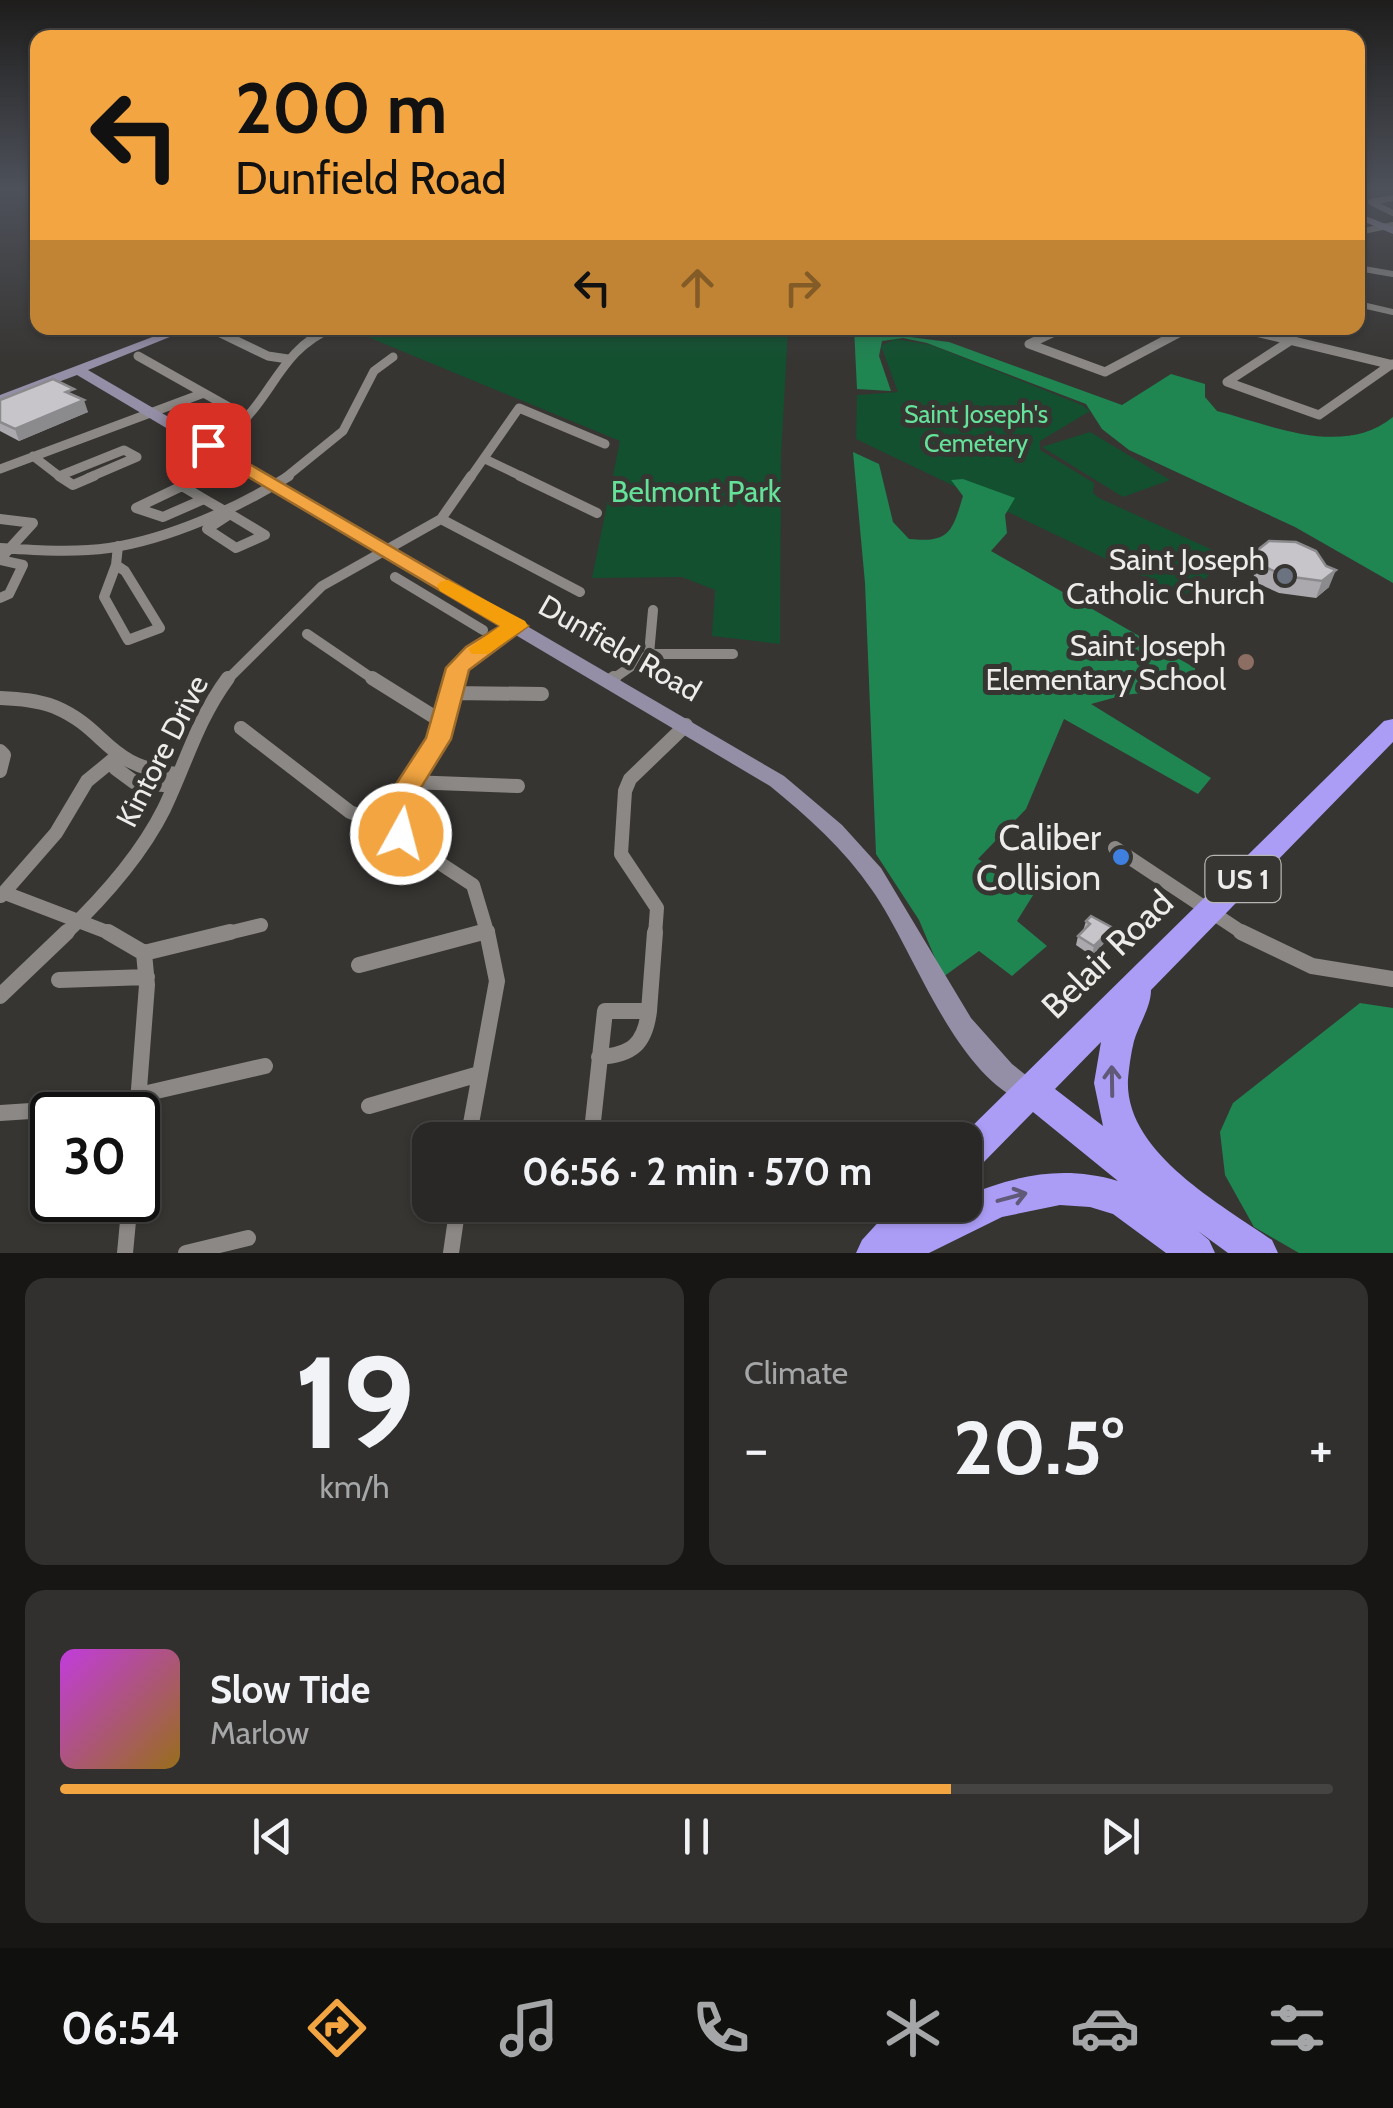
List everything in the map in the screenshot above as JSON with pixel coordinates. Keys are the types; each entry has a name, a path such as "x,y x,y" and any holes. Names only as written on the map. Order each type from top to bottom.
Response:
{"highway":[{"name":"Belair Road","path":"982,1139 1393,727"},
{"path":"1146,975 1122,1021 1112,1057 1111,1091 1124,1138 1158,1178 1256,1253"},
{"path":"1028,1092 1051,1105 1191,1214 1256,1253"},
{"path":"903,1239 1000,1199 1041,1189 1070,1188 1121,1200 1196,1253"}],"street":[{"path":"1365,269 1393,274"},
{"path":"1365,306 1393,312"},
{"path":"0,400 168,335"},
{"path":"224,335 268,356 288,360"},
{"path":"208,445 242,427 288,360 314,335"},
{"path":"1048,335 1029,344 1104,372 1175,335"},
{"path":"1277,335 1392,364"},
{"path":"1293,338 1227,382 1320,415 1392,364"},
{"path":"138,356 234,410"},
{"path":"2,554 118,546 226,511 295,473 344,430 370,376 392,357"},
{"name":"Dunfield Road","path":"78,370 777,780 860,857 902,919 948,1006 997,1072 1028,1092"},
{"path":"0,469 204,393"},
{"path":"580,592 441,518 520,408 604,444"},
{"path":"33,456 58,476 73,485 136,459 136,455 124,450 58,476"},
{"path":"485,459 597,514"},
{"path":"205,499 160,518 151,518 136,508 182,486 205,499 226,511 265,535 236,548 207,529 226,511"},
{"name":"Kintore Drive","path":"0,996 80,921 136,856 175,780 204,709 234,668 308,597 441,518"},
{"path":"0,519 30,520 33,524 2,554"},
{"path":"0,536 21,537"},
{"path":"116,565 125,571 160,628 128,640 104,597 116,565 118,546"},
{"path":"0,598 9,594 22,564 2,554"},
{"path":"396,577 482,630"},
{"path":"428,596 448,586"},
{"path":"648,654 653,610"},
{"path":"471,1122 497,982 488,931 474,886 406,841 397,818 400,798 439,739 461,664 516,626"},
{"path":"307,634 429,717 444,723"},
{"path":"610,681 648,654 734,654"},
{"path":"452,692 542,694"},
{"path":"0,698 34,699 66,709 115,758"},
{"path":"599,1057 624,1056 638,1047 646,1034 649,1011 657,908 620,851 623,802 630,779 686,725"},
{"path":"241,728 350,812 372,820 397,818"},
{"path":"0,751 4,755 0,771"},
{"path":"115,758 114,768 126,778 144,784 175,780"},
{"path":"115,758 88,781 56,833 2,895 115,935 144,953 261,926"},
{"path":"409,782 518,786"},
{"path":"1115,848 1212,912 1304,963 1393,980"},
{"path":"360,965 488,931"},
{"path":"139,1092 147,977 144,953"},
{"path":"59,980 147,977"},
{"path":"594,1122 605,1010 649,1011"},
{"path":"160,1098 264,1066"},
{"path":"369,1106 479,1074"},
{"path":"0,1114 30,1112"},
{"path":"125,1253 128,1222"},
{"path":"451,1253 456,1222"},
{"path":"186,1253 248,1238"}],"green space":[{"name":"Belmont Park","path":"363,335 788,335 781,456 780,644 712,636 715,590 682,577 592,578 620,441"},
{"path":"854,335 907,335 949,342 1122,405 1171,374 1205,384 1205,397 1217,411 1306,435 1352,435 1393,417 1393,583 1295,527 1129,450 1102,429 1086,404 927,343 903,338 882,341 879,356 891,391 857,389"},
{"name":"Saint Joseph's Cemetery","path":"895,339 931,345 1082,405 1090,411 1040,441 1040,450 1094,483 1093,493 1099,498 1230,558 1186,594 1177,593 856,439 857,395 898,392 881,346"},
{"path":"1090,432 1170,480 1123,497 1042,447"},
{"path":"853,452 879,464 893,522 909,539 941,537 952,527 963,496 951,480 963,479 1015,498 1005,515 1007,533 991,551 1195,668 1196,687 1124,695 1091,704 1211,778 1198,794 1064,719 1026,809 978,859 1035,892 1017,921 1047,946 1012,976 979,951 943,977 919,920 876,854 865,583"},
{"path":"1360,1003 1393,1008 1393,1253 1299,1253 1254,1227 1225,1175 1220,1132 1233,1103"}],"building":[{"path":"53,379 74,389 66,392 84,400 15,429 0,422 0,400"},
{"path":"1269,541 1296,542 1316,551 1326,566 1336,570 1322,581 1285,576 1265,567 1255,552"},
{"path":"1091,916 1113,928 1094,946 1078,936 1090,924 1086,921"}],"slow traffic":[{"path":"448,586 516,626 480,649"}],"place":[{"name":"Saint Joseph Catholic Church","path":"1285,576"},
{"name":"Saint Joseph Elementary School","path":"1246,662"},
{"name":"Caliber Collision","path":"1121,857"}],"route":[{"path":"208,445 516,626 474,652 458,668 439,739 400,798 397,818 401,834"}]}
